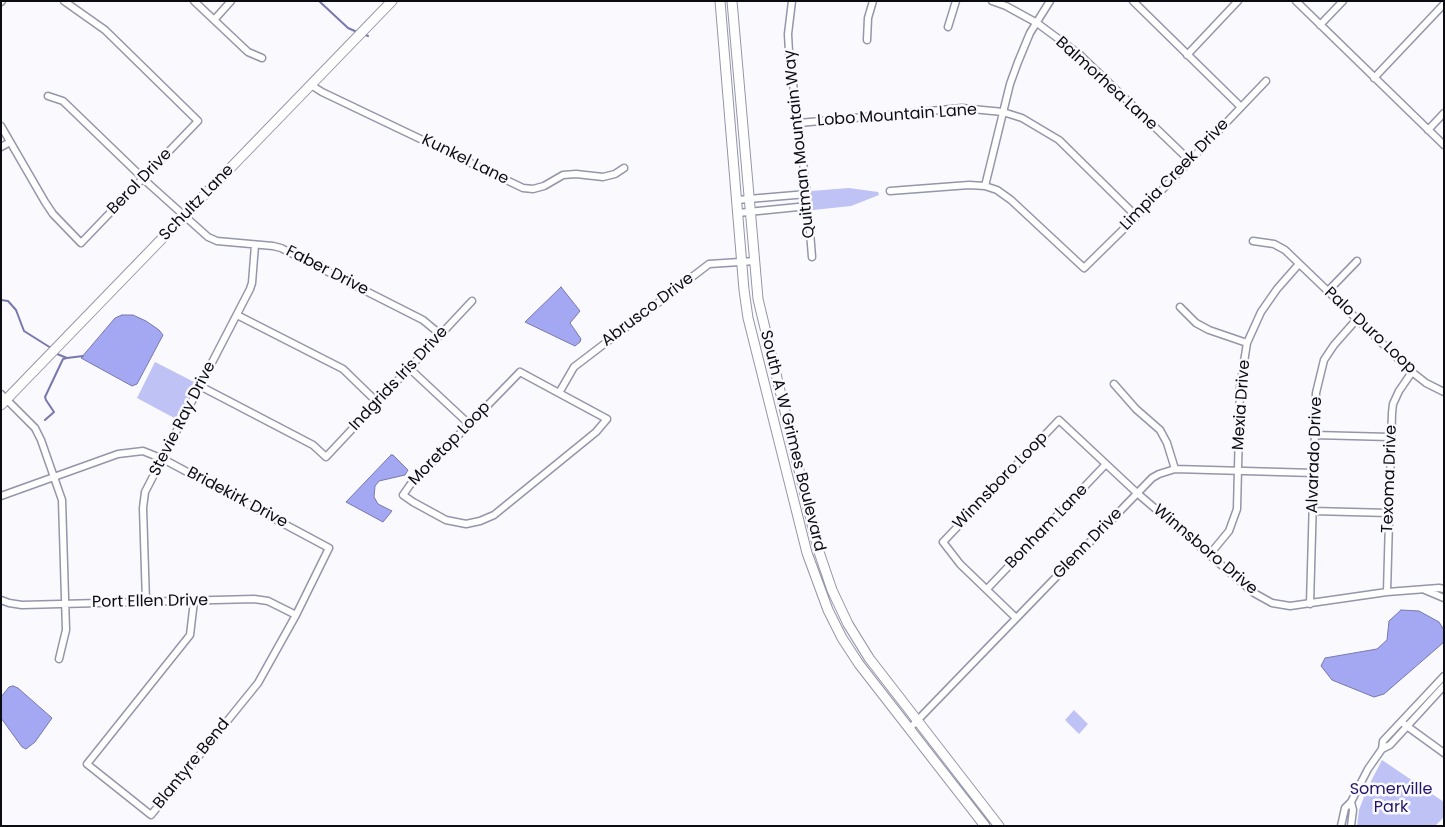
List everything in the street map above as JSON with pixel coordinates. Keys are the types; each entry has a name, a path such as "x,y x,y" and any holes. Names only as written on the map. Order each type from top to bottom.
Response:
{"main road":[{"name":"Schultz Lane","path":"3,400 392,1"},
{"name":"South A W Grimes Boulevard","path":"720,1 748,318 807,553 822,594 842,638 859,664 985,826"},
{"name":"South A W Grimes Boulevard","path":"732,1 758,299 818,549 832,590 848,624 869,658 999,826"},
{"path":"722,18 733,17"},
{"path":"730,112 742,112"},
{"path":"754,342 766,348 772,358"},
{"path":"797,512 809,510"},
{"path":"822,594 832,590"}],"street":[{"name":"Berol Drive","path":"10,142 53,214 81,243 198,121 104,30 64,1"},
{"path":"194,1 248,52 262,58"},
{"path":"214,20 231,1"},
{"name":"Quitman Mountain Way","path":"792,1 788,34 789,52 807,194 812,257"},
{"path":"867,40 868,18 873,1"},
{"path":"948,27 956,1"},
{"name":"Balmorhea Lane","path":"992,1 1006,6 1037,23 1079,54 1189,160"},
{"path":"890,191 961,185 985,186 1010,84 1018,62 1050,1"},
{"path":"1133,1 1241,106"},
{"path":"1187,55 1238,1"},
{"path":"1296,1 1444,146"},
{"path":"1320,25 1343,1"},
{"path":"1374,78 1444,4"},
{"name":"Limpia Creek Drive","path":"985,186 997,190 1011,200 1084,268 1266,81"},
{"name":"Kunkel Lane","path":"311,85 523,188 533,190 563,176 576,174 603,177 615,174 624,168"},
{"name":"Faber Drive","path":"48,96 62,102 204,234 217,241 281,248 423,320 441,335"},
{"name":"Lobo Mountain Lane","path":"799,123 962,108 1003,112 1022,118 1059,140 1136,216"},
{"path":"1428,130 1444,114"},
{"path":"1,126 10,142 1,148"},
{"path":"737,200 807,194"},
{"path":"738,213 808,206"},
{"name":"Palo Duro Loop","path":"1253,241 1274,244 1285,250 1412,372 1426,383 1444,392"},
{"name":"Stevie Ray Drive","path":"146,602 145,492 252,283 255,245"},
{"name":"Abrusco Drive","path":"559,393 574,367 709,264 755,261"},
{"path":"1328,291 1357,261"},
{"name":"Mexia Drive","path":"1210,554 1229,531 1237,509 1240,387 1247,342 1261,312 1277,289 1300,264"},
{"name":"Indgrids Iris Drive","path":"200,386 313,445 326,457 472,301"},
{"path":"1180,307 1196,324 1247,342"},
{"path":"237,315 343,370 377,402"},
{"name":"Alvarado Drive","path":"1310,604 1316,393 1324,360 1334,345 1357,319"},
{"path":"409,368 469,424"},
{"name":"Moretop Loop","path":"520,372 559,393 607,419 596,432 494,515 466,524 446,520 403,495 410,485 520,372"},
{"name":"Texoma Drive","path":"1387,592 1390,437 1393,404 1412,372"},
{"path":"1114,384 1136,410 1160,430 1167,443 1175,469"},
{"path":"3,400 35,428 42,440 62,500 66,630 59,659"},
{"name":"Winnsboro Loop","path":"1016,618 960,564 943,542 1059,420 1137,493"},
{"path":"1315,435 1390,437"},
{"name":"Bridekirk Drive","path":"1,496 118,454 135,451 150,452 329,548"},
{"name":"Bonham Lane","path":"987,589 1106,464"},
{"name":"Glenn Drive","path":"910,728 1152,478 1175,469 1314,473"},
{"name":"Winnsboro Drive","path":"1137,493 1254,593 1272,603 1290,606 1387,592 1444,589"},
{"path":"1313,511 1389,513"},
{"name":"Blantyre Bend","path":"194,601 190,635 88,764 151,815 258,683 296,614 329,548"},
{"name":"Winnsboro Drive","path":"1424,590 1444,598"},
{"name":"Port Ellen Drive","path":"1,600 22,606 254,599 268,601 296,614"},
{"path":"1404,723 1444,676"},
{"path":"1341,826 1346,808 1368,769 1382,749 1383,741 1444,686"},
{"path":"1404,723 1444,754"},
{"path":"1351,802 1353,810 1351,826"}],"green space":[{"path":"849,188 878,192 879,195 851,206 813,210 811,191"},
{"path":"155,362 196,383 192,395 178,420 137,398"},
{"path":"1074,710 1088,724 1079,734 1065,720"},
{"name":"Somerville Park","path":"1382,760 1444,802 1444,817 1435,826 1357,826 1359,810 1367,789"}],"shaded area":[{"path":"561,287 580,311 570,323 581,339 575,346 525,322"},
{"path":"122,315 133,315 146,321 163,335 137,384 132,386 81,358 115,318"},
{"path":"391,455 408,470 405,475 379,481 375,486 374,497 378,504 392,511 383,522 346,502"},
{"path":"1401,610 1419,611 1439,622 1444,630 1444,642 1384,694 1374,697 1332,680 1321,666 1325,658 1377,649 1387,640 1389,621"},
{"path":"9,687 18,688 52,718 35,742 26,749 22,747 1,718 1,697"}],"waterway":[{"path":"319,1 348,28 357,32"},
{"path":"1,300 8,301 16,310 24,331 51,348"},
{"path":"57,354 67,358 83,356"},
{"path":"45,420 54,412 45,397 63,359 67,358"}]}
